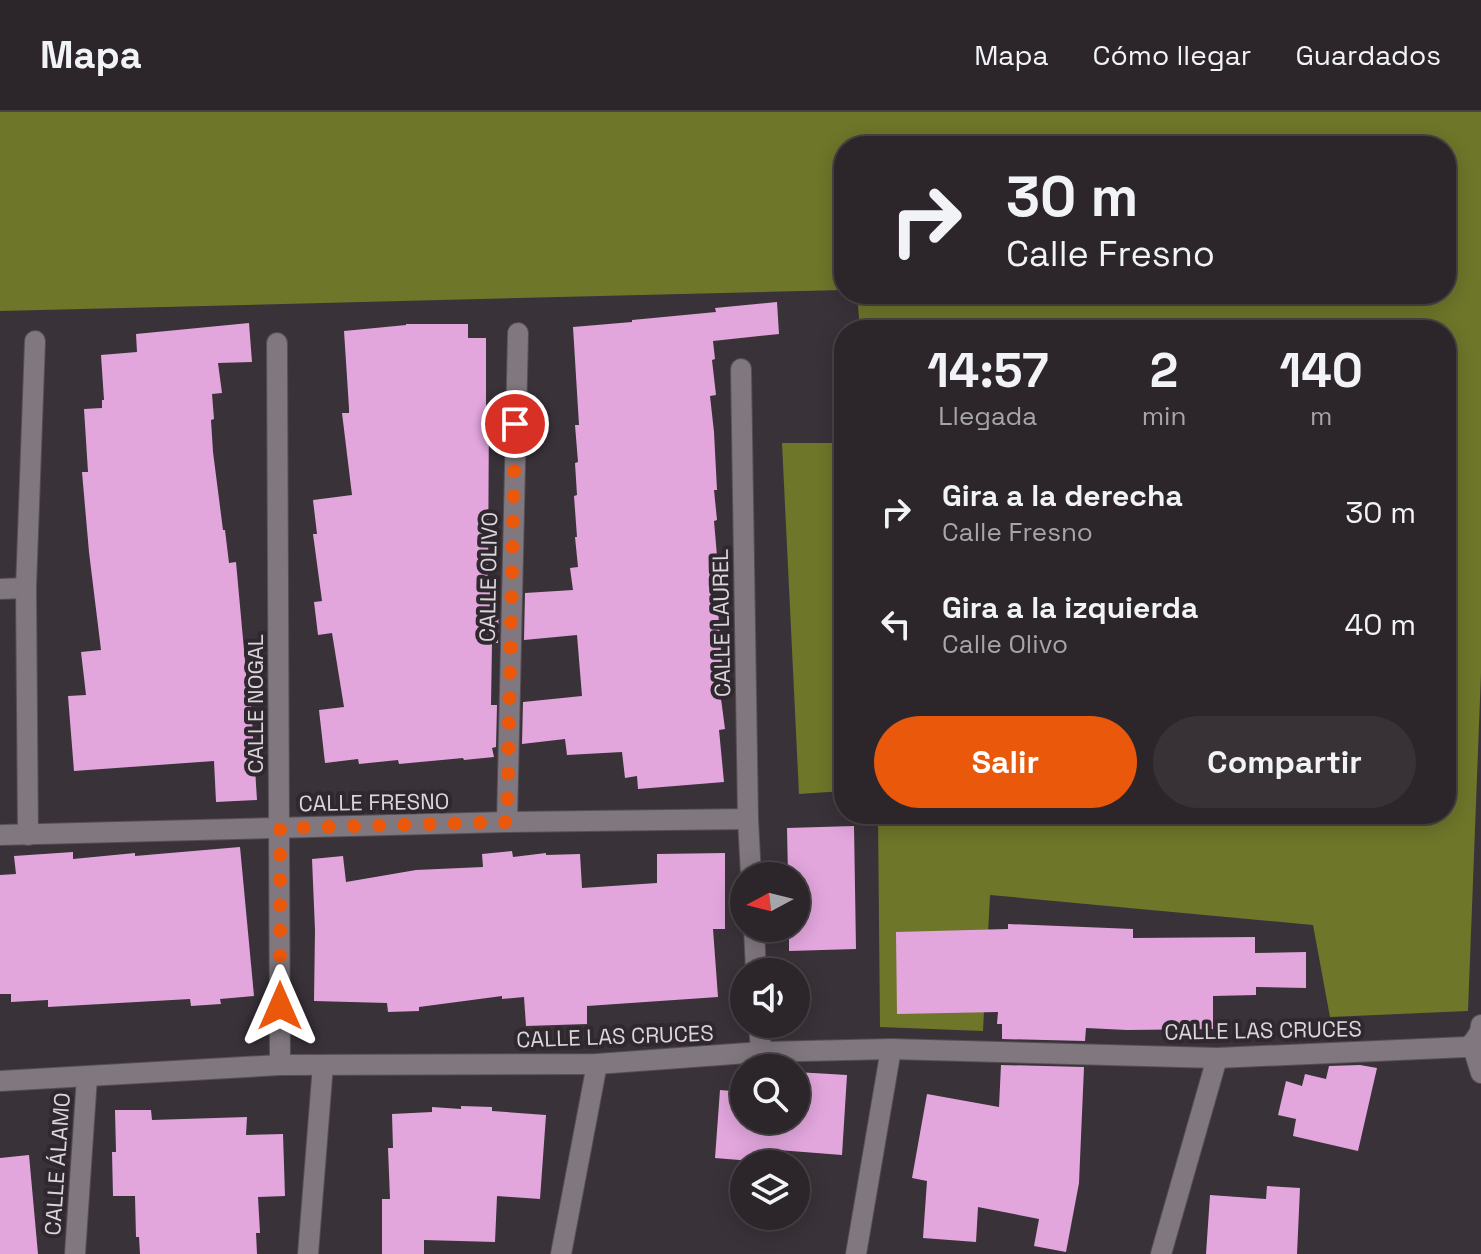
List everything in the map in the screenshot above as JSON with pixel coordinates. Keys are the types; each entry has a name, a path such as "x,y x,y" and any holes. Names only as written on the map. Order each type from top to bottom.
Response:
{"street":[{"name":"CALLE OLIVO","path":"507,822 518,333"},
{"path":"28,835 26,588 35,341"},
{"name":"CALLE NOGAL","path":"277,343 280,1065"},
{"name":"CALLE LAUREL","path":"741,369 750,862"},
{"path":"0,589 26,588"},
{"name":"CALLE FRESNO","path":"0,835 748,819"},
{"path":"1477,1035 1481,1073"},
{"name":"CALLE LAS CRUCES","path":"0,1081 280,1065 597,1064 761,1052 891,1049 1217,1058 1466,1047 1477,1035"},
{"path":"760,1038 761,1052"},
{"path":"856,1254 891,1049"},
{"path":"1161,1254 1217,1058"},
{"path":"561,1254 597,1064"},
{"path":"308,1254 323,1065"},
{"name":"CALLE ÁLAMO","path":"75,1254 87,1077"}],"green space":[{"path":"0,112 1481,112 1481,673 1468,1011 1330,1017 1313,925 990,895 983,1031 880,1027 878,824 1456,824 1456,320 859,320 858,304 1456,304 1456,136 834,136 834,290 0,311"},
{"path":"782,443 834,443 834,792 799,794"}],"building":[{"path":"777,302 779,334 713,341 716,395 710,396 717,490 714,490 717,520 714,521 717,556 714,556 724,691 720,691 725,729 719,730 724,782 638,789 637,776 625,778 622,752 567,755 565,739 522,744 523,702 582,696 577,635 524,640 525,593 573,590 570,568 578,567 574,496 577,495 575,463 578,462 575,425 579,425 573,327 716,312 715,308"},
{"path":"249,323 252,362 218,363 222,393 212,394 214,419 211,420 223,530 229,563 236,562 257,800 216,802 214,761 74,771 68,696 86,695 81,652 101,650 82,472 88,472 84,409 102,408 104,400 101,355 137,352 136,334"},
{"path":"406,324 468,324 468,338 486,338 486,410 489,410 488,580 490,595 499,594 498,643 492,643 491,705 497,705 496,747 492,748 494,757 464,760 399,764 398,760 359,764 358,759 325,763 319,710 344,707 332,633 318,635 314,602 322,601 313,534 317,534 313,500 352,495 342,413 349,413 344,331"},
{"path":"854,826 856,949 789,951 789,942 810,942 810,862 788,862 787,828"},
{"path":"240,847 254,996 220,999 221,1004 191,1006 190,999 48,1007 48,1000 11,1002 11,994 0,994 0,875 16,874 14,856 73,852 73,859"},
{"path":"512,851 513,857 546,853 580,854 582,888 657,883 657,854 725,853 725,929 713,929 718,997 587,1006 587,1024 526,1026 524,997 502,999 502,996 419,1007 419,1011 388,1012 387,1003 314,1001 312,859 343,856 346,882 416,870 483,867 482,854"},
{"path":"1008,924 1133,929 1133,938 1255,937 1255,953 1306,952 1306,988 1256,987 1256,995 1213,996 1213,1029 1086,1028 1085,1041 1002,1039 1002,1024 997,1024 998,1012 897,1014 896,932 1008,929"},
{"path":"1001,1065 1084,1067 1079,1183 1066,1252 1034,1246 1039,1219 978,1207 976,1242 923,1238 927,1181 912,1178 927,1094 999,1107"},
{"path":"1329,1066 1377,1068 1358,1151 1293,1136 1296,1119 1278,1115 1286,1081 1302,1086 1305,1074 1326,1079"},
{"path":"810,1073 847,1075 842,1155 810,1152 810,1150 730,1150 730,1159 715,1158 720,1090 730,1091 730,1134 810,1134"},
{"path":"461,1106 546,1115 540,1199 497,1196 495,1242 424,1240 424,1254 382,1254 382,1199 390,1199 388,1148 393,1148 392,1114 432,1112 432,1107 461,1109"},
{"path":"115,1110 151,1110 152,1120 247,1117 246,1135 283,1134 285,1196 258,1197 260,1233 256,1233 257,1254 140,1254 139,1237 136,1237 135,1196 113,1196"},
{"path":"29,1155 38,1254 0,1254 0,1158"},
{"path":"1267,1186 1300,1188 1297,1254 1206,1254 1210,1195 1266,1199"}],"route":[{"path":"280,1006 280,828 507,822 515,424"}]}
